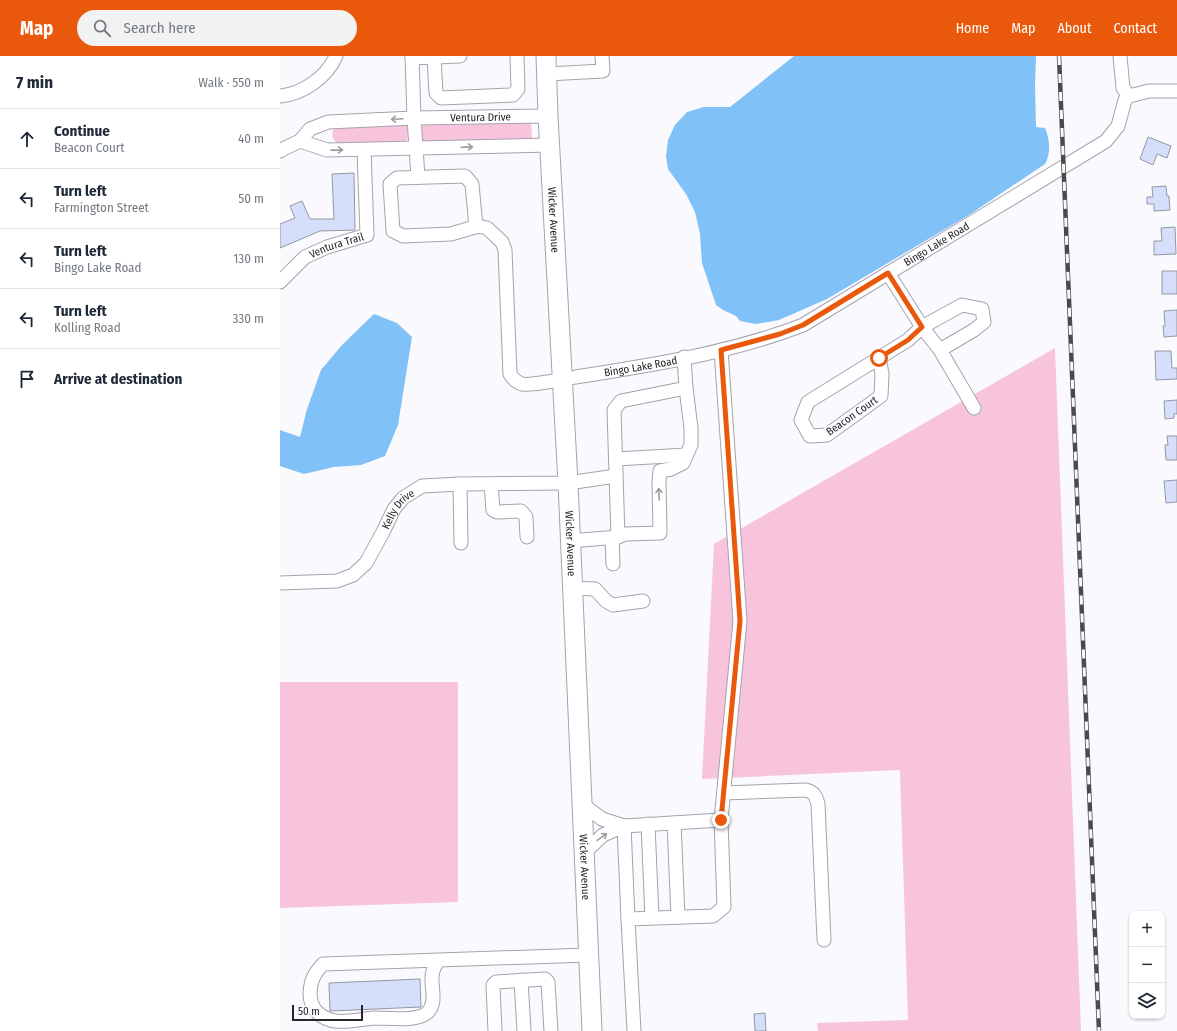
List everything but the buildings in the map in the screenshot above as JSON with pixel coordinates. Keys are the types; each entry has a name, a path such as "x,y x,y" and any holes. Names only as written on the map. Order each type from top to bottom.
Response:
{"highway":[{"name":"Wicker Avenue","path":"547,65 548,116 568,483 592,1031"}],"street":[{"path":"280,96 304,89 316,81 326,71 336,56"},
{"path":"418,178 412,57 460,56"},
{"path":"434,57 436,93 441,98 513,95 518,89 517,56"},
{"path":"1120,56 1123,88 1129,96 1149,91 1177,90"},
{"path":"547,65 603,71 602,57"},
{"name":"Bingo Lake Road","path":"476,227 487,228 502,242 505,250 510,374 514,380 523,384 563,379 721,350 780,334 803,325 1106,141 1118,126 1125,100 1129,96"},
{"name":"Ventura Drive","path":"280,152 300,141 310,129 328,122 414,118 548,116"},
{"path":"300,141 327,150 550,145"},
{"name":"Ventura Trail","path":"280,282 305,257 327,247 367,235 364,150"},
{"path":"465,176 472,184 476,227 451,234 403,236 393,231 390,184 397,178 465,176"},
{"path":"888,273 922,327 940,350 974,408"},
{"name":"Beacon Court","path":"879,358 882,374 881,396 826,435 810,436 801,420 808,402 908,340 922,327 946,313 962,305 982,309 984,322 974,330 940,350"},
{"path":"628,919 713,916 724,907 721,820 740,621 721,350"},
{"path":"570,540 615,538 625,534 660,533 660,471 670,469 683,463 691,445 691,428 684,357"},
{"path":"613,564 616,476 614,410 620,401 686,388"},
{"path":"616,459 686,455"},
{"name":"Kelly Drive","path":"280,583 337,582 353,575 366,563 394,509 403,498 422,486 460,484 568,483 616,476"},
{"path":"460,484 461,543"},
{"path":"491,484 493,510 497,512 521,511 526,517 527,538"},
{"path":"572,588 595,589 606,601 613,605 643,602"},
{"path":"724,793 806,790 812,792 816,797 818,804 824,940"},
{"path":"582,804 602,819 624,826"},
{"path":"584,853 603,835 624,826 721,820"},
{"path":"674,823 678,917"},
{"path":"648,824 652,918"},
{"path":"624,826 634,1031"},
{"path":"439,960 432,970 433,1003 428,1012 420,1016 410,1019 375,1018 335,1021 320,1016 312,1008 310,996 311,982 315,972 323,964 439,960 588,955"},
{"path":"495,1031 494,985 496,982 545,979 548,982 551,1031"},
{"path":"521,980 524,1031"}],"shaded area":[{"path":"531,122 532,138 529,139 423,141 421,134 421,129 424,123"},
{"path":"405,124 408,128 408,138 406,142 338,144 334,141 333,137 334,128"},
{"path":"1055,348 1081,1031 818,1031 817,1023 908,1020 900,770 702,779 714,544"},
{"path":"280,682 458,682 458,902 280,908"}],"water":[{"path":"794,56 1036,56 1036,127 1045,128 1047,132 1049,146 1047,160 1045,164 969,215 827,299 779,320 756,324 740,321 736,316 716,305 702,263 700,234 695,212 686,194 668,169 666,156 668,140 675,125 687,112 704,107 730,107"},
{"path":"374,314 397,323 412,337 398,425 385,456 361,465 334,467 304,474 280,466 280,430 300,437 307,409 321,370 342,345"}],"railway":[{"path":"1059,56 1099,1031"}],"route":[{"path":"721,820 740,621 721,350 780,334 803,325 888,273 922,327 908,340 879,358"}]}
